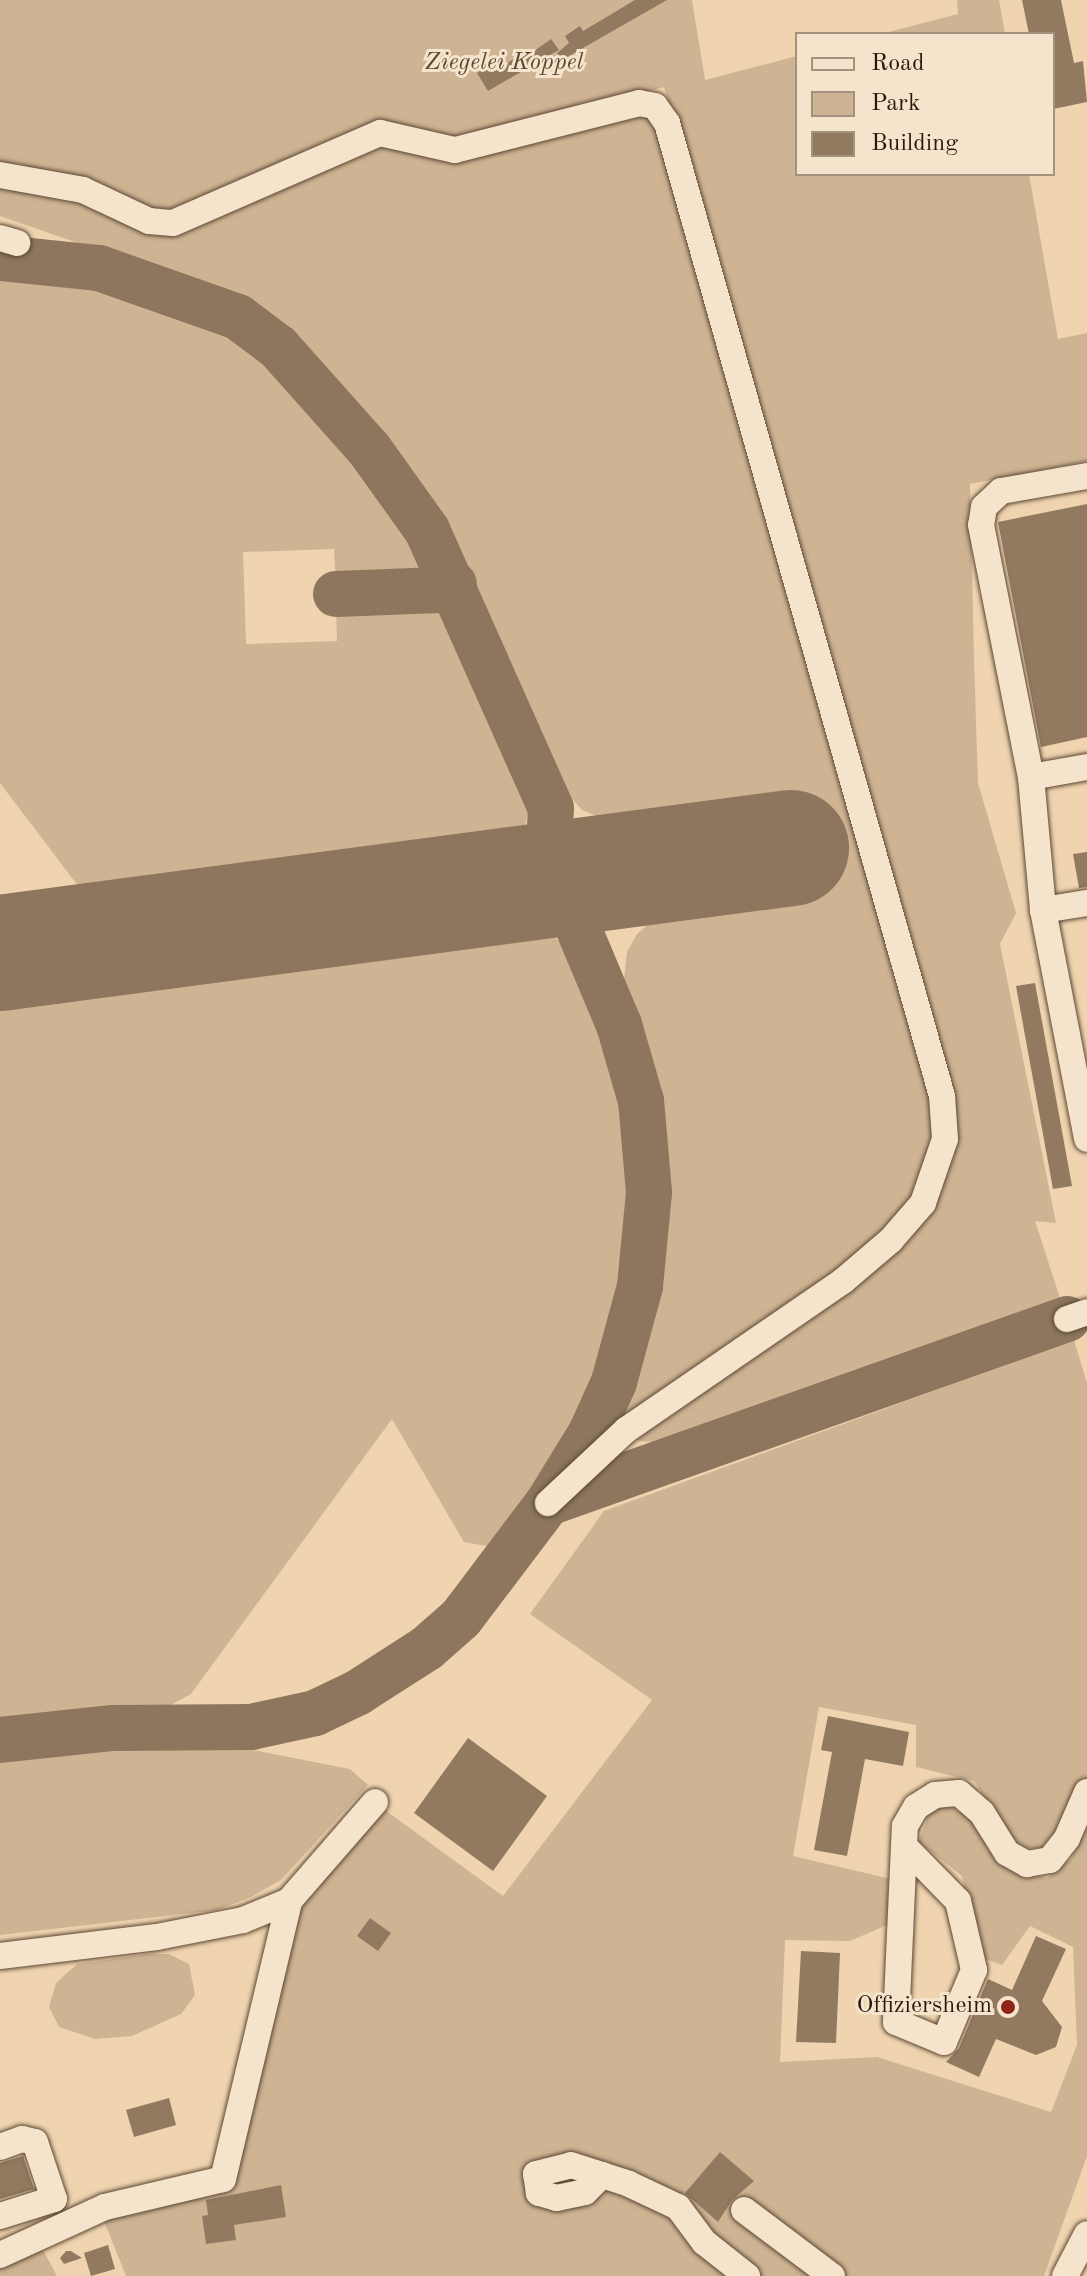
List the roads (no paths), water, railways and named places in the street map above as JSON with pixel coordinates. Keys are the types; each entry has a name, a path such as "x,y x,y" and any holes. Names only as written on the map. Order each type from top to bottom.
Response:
{"lane":[{"path":"0,175 83,190 149,221 173,223 380,133 455,150 639,103 655,106 667,123 942,1096 945,1139 928,1194 891,1240 843,1281 626,1430 548,1503"},
{"path":"1087,476 1001,491 984,507 981,525 1031,777 1043,910 1087,1139"},
{"path":"1031,777 1087,767"},
{"path":"1043,910 1087,903"},
{"path":"906,1848 958,1901 974,1970 944,2042 896,2022 905,1826 916,1807 935,1795 959,1793 982,1813 1007,1853 1027,1864 1050,1860 1067,1838 1087,1792"},
{"path":"0,1956 157,1937 243,1920 289,1901 375,1802"},
{"path":"0,2255 105,2207 223,2179 289,1901"},
{"path":"0,2147 22,2139 35,2142 54,2199 0,2216"},
{"path":"602,2175 678,2207 704,2242 747,2276"},
{"path":"744,2210 832,2276"},
{"path":"1065,2276 1087,2234"}],"place":[{"name":"Offiziersheim","path":"1008,2007"}],"park label":[{"name":"Ziegelei Koppel","path":"504,64"}]}
